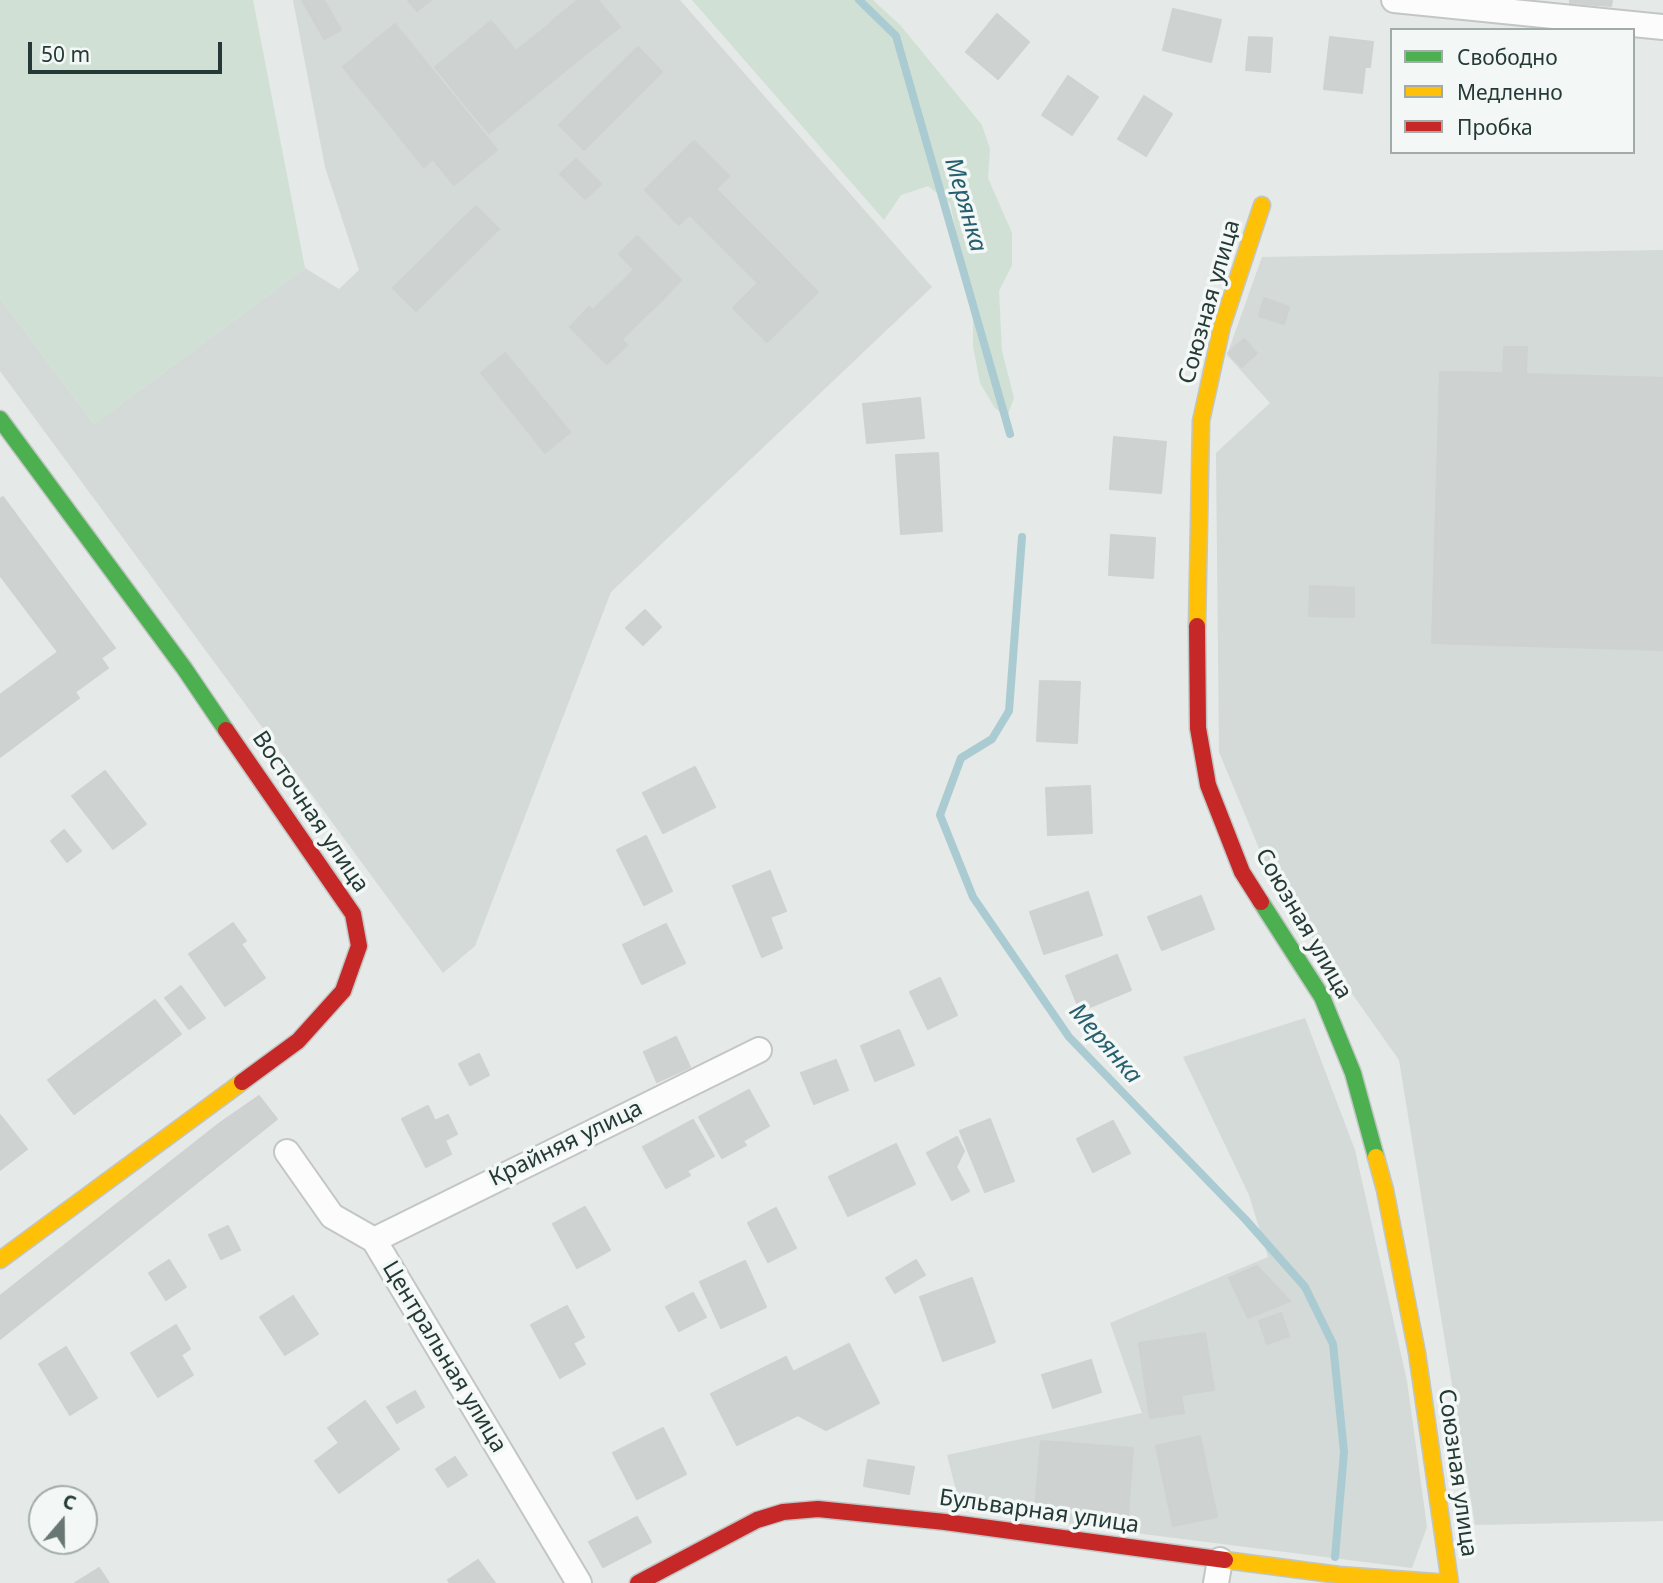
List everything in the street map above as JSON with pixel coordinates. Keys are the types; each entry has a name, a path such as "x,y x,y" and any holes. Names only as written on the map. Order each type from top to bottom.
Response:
{"street":[{"path":"1394,0 1663,27"},
{"name":"Союзная улица","path":"1262,205 1222,326 1201,421 1197,505 1198,728 1208,785 1242,872 1322,997 1353,1073 1385,1190 1417,1353 1449,1583"},
{"name":"Восточная улица","path":"0,419 184,668 353,914 359,946 343,991 298,1041 0,1260"},
{"name":"Крайняя улица","path":"374,1240 759,1050"},
{"name":"Центральная улица","path":"287,1153 332,1216 374,1240 579,1583"},
{"name":"Бульварная улица","path":"638,1583 757,1520 783,1512 818,1509 945,1522 1218,1572 1339,1575 1449,1583"}],"shaded area":[{"path":"293,0 680,0 932,287 611,592 475,946 443,973 0,371 0,298 94,424 305,268 339,289 359,270 325,167"},
{"path":"1663,250 1663,1521 1475,1525 1399,1060 1273,882 1219,752 1216,453 1270,403 1227,355 1262,257"},
{"path":"1305,1018 1355,1150 1407,1381 1427,1527 1412,1568 1017,1518 959,1502 947,1455 1142,1413 1110,1323 1268,1257 1249,1195 1183,1057"}],"green space":[{"path":"0,0 253,0 305,268 94,424 0,298"},
{"path":"692,0 873,0 901,26 982,125 990,149 988,178 1012,233 1012,265 999,291 1002,351 1014,398 1007,417 995,408 980,383 973,346 973,319 958,262 950,203 928,186 901,195 884,220"}],"building":[{"path":"302,0 324,0 341,30 324,39"},
{"path":"408,0 431,0 417,11"},
{"path":"578,0 598,0 620,27 582,57 552,21"},
{"path":"1570,0 1612,0 1611,6 1570,3"},
{"path":"1173,9 1221,20 1211,62 1163,50"},
{"path":"997,14 1029,42 998,79 966,52"},
{"path":"491,21 516,51 459,97 435,67"},
{"path":"552,22 582,57 489,133 459,97"},
{"path":"395,24 497,150 454,185 433,159 424,167 343,67"},
{"path":"1249,37 1272,38 1270,72 1246,70"},
{"path":"1330,37 1373,42 1370,67 1365,67 1362,93 1324,89"},
{"path":"638,47 662,72 584,150 559,125"},
{"path":"1068,76 1098,97 1072,135 1042,115"},
{"path":"1144,96 1172,114 1146,156 1118,139"},
{"path":"694,141 729,176 679,225 645,190"},
{"path":"576,159 601,184 585,199 560,174"},
{"path":"716,189 797,271 771,296 690,215"},
{"path":"476,206 499,229 416,311 393,288"},
{"path":"637,236 681,280 663,299 619,254"},
{"path":"634,270 663,299 621,340 592,311"},
{"path":"797,271 818,292 767,342 733,308 758,283 771,296"},
{"path":"1264,298 1289,307 1284,324 1259,316"},
{"path":"589,307 627,345 607,364 570,327"},
{"path":"1244,339 1257,353 1242,367 1228,353"},
{"path":"1504,347 1527,347 1526,374 1663,378 1663,650 1432,643 1440,372 1503,373"},
{"path":"505,353 570,432 545,453 481,373"},
{"path":"920,398 924,438 867,443 863,404"},
{"path":"1114,437 1166,442 1161,493 1110,489"},
{"path":"938,453 942,531 901,534 896,455"},
{"path":"3,497 115,648 101,658 108,668 75,692 79,698 0,757 0,695 58,652 0,575 0,499"},
{"path":"1111,535 1155,538 1153,578 1109,575"},
{"path":"1310,586 1354,588 1354,617 1309,616"},
{"path":"645,610 661,627 643,645 626,628"},
{"path":"1040,681 1080,682 1077,743 1037,741"},
{"path":"695,767 715,807 663,833 643,793"},
{"path":"105,771 146,824 113,849 72,796"},
{"path":"1090,786 1092,833 1048,835 1046,788"},
{"path":"64,830 81,851 67,862 51,841"},
{"path":"646,836 672,891 644,905 617,850"},
{"path":"770,871 786,911 770,917 782,948 762,957 733,886"},
{"path":"1088,892 1102,935 1044,954 1030,912"},
{"path":"1201,896 1214,929 1162,950 1148,917"},
{"path":"233,923 246,941 241,944 265,978 225,1006 189,954"},
{"path":"666,924 685,963 642,984 623,945"},
{"path":"1117,955 1131,990 1080,1011 1066,976"},
{"path":"940,978 957,1015 928,1029 910,992"},
{"path":"181,986 205,1018 189,1029 165,998"},
{"path":"155,1000 181,1034 74,1114 48,1080"},
{"path":"899,1030 914,1065 875,1081 861,1046"},
{"path":"676,1037 690,1067 657,1082 644,1052"},
{"path":"479,1054 489,1075 470,1085 459,1064"},
{"path":"836,1060 848,1090 814,1104 801,1073"},
{"path":"749,1090 769,1126 743,1141 746,1145 722,1158 699,1117"},
{"path":"259,1096 277,1119 0,1339 0,1296 220,1123"},
{"path":"428,1106 435,1121 448,1115 457,1134 445,1140 451,1154 426,1167 402,1119"},
{"path":"0,1115 27,1149 0,1170"},
{"path":"990,1119 1014,1181 985,1192 960,1131"},
{"path":"693,1120 714,1156 687,1171 690,1175 666,1188 643,1147"},
{"path":"1113,1121 1130,1153 1093,1172 1077,1139"},
{"path":"957,1137 964,1151 956,1167 969,1191 952,1200 927,1153"},
{"path":"896,1144 915,1184 848,1216 829,1177"},
{"path":"585,1207 610,1250 577,1268 553,1224"},
{"path":"776,1208 796,1248 768,1262 748,1223"},
{"path":"228,1226 240,1250 221,1259 209,1235"},
{"path":"169,1260 186,1287 166,1300 149,1273"},
{"path":"916,1260 925,1275 895,1293 886,1278"},
{"path":"745,1261 766,1307 721,1328 700,1282"},
{"path":"1257,1266 1290,1301 1248,1318 1229,1278"},
{"path":"972,1278 995,1342 943,1361 920,1297"},
{"path":"693,1293 706,1317 679,1331 666,1307"},
{"path":"293,1296 318,1334 285,1355 260,1317"},
{"path":"567,1306 584,1337 573,1343 585,1364 560,1378 531,1325"},
{"path":"1281,1313 1289,1336 1267,1344 1259,1321"},
{"path":"176,1325 190,1349 181,1355 193,1375 158,1397 131,1353"},
{"path":"1205,1333 1214,1390 1181,1395 1184,1413 1150,1418 1139,1343"},
{"path":"849,1344 879,1403 826,1430 798,1415 737,1445 711,1394 786,1357 793,1372"},
{"path":"66,1347 97,1398 70,1415 39,1364"},
{"path":"1091,1360 1101,1392 1053,1408 1042,1375"},
{"path":"415,1391 424,1407 397,1423 387,1407"},
{"path":"365,1401 399,1449 339,1493 315,1461 339,1443 328,1428"},
{"path":"663,1428 686,1474 637,1499 613,1453"},
{"path":"1200,1436 1217,1517 1173,1526 1156,1446"},
{"path":"1041,1441 1133,1448 1128,1515 1035,1508"},
{"path":"455,1457 467,1475 448,1487 436,1469"},
{"path":"868,1460 914,1467 909,1494 864,1486"},
{"path":"637,1517 651,1542 603,1567 589,1542"},
{"path":"478,1560 495,1583 450,1583 448,1580"},
{"path":"99,1568 109,1583 75,1583"}],"waterway":[{"name":"Мерянка","path":"859,0 896,36 1010,434"},
{"name":"Мерянка","path":"1022,537 1009,711 992,739 961,758 940,815 973,897 1069,1037 1245,1219 1305,1287 1333,1344 1344,1452 1335,1557"}],"traffic: fast":[{"path":"0,419 184,668 226,730"},
{"path":"1261,902 1322,997 1353,1073 1376,1157"}],"traffic: slow":[{"path":"1197,626 1201,421 1222,326 1262,205"},
{"path":"0,1260 242,1082"},
{"path":"1376,1157 1417,1353 1450,1583"},
{"path":"1225,1560 1339,1575 1449,1583"}],"traffic: jam":[{"path":"1197,626 1198,728 1208,785 1242,872 1261,902"},
{"path":"226,730 353,914 359,946 343,991 298,1041 242,1082"},
{"path":"638,1583 757,1520 783,1512 818,1509 945,1522 1225,1560"}]}
